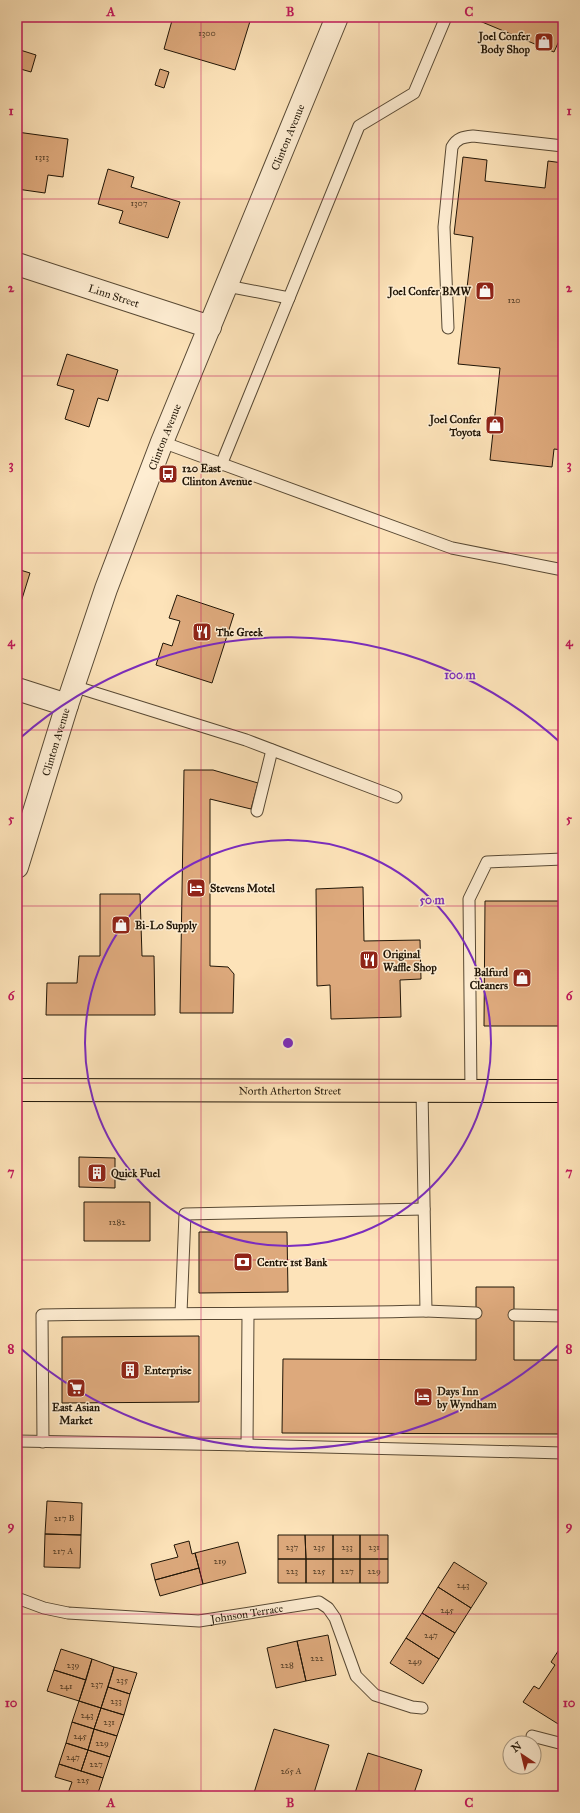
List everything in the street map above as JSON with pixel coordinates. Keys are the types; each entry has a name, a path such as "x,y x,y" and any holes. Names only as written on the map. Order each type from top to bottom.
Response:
{"main road":[{"name":"North Atherton Street","path":"17,1090 563,1091"}],"street":[{"name":"Clinton Avenue","path":"17,866 70,696 106,589 162,442 337,17"},
{"name":"Linn Street","path":"17,264 210,327"},
{"path":"17,690 70,696"}],"lane":[{"path":"221,465 359,126 414,93 446,17"},
{"path":"448,328 444,227 452,147 456,140 473,136 563,146"},
{"path":"227,286 289,298"},
{"path":"162,442 221,465 452,548 563,570"},
{"path":"70,696 241,738 396,797"},
{"path":"257,812 272,750"},
{"path":"470,1090 469,899 487,862 563,859"},
{"path":"422,1090 426,1311"},
{"path":"181,1313 185,1214 424,1209"},
{"path":"43,1442 42,1315 181,1313 248,1315 426,1311 476,1313"},
{"path":"247,1445 248,1315"},
{"path":"514,1315 563,1316"},
{"path":"17,1441 563,1453"},
{"name":"Johnson Terrace","path":"17,1598 44,1608 68,1614 199,1621 319,1602 328,1608 335,1618 356,1676 375,1695 412,1707 422,1708"},
{"path":"542,1739 563,1744"}],"building":[{"path":"173,17 251,18 235,70 164,49"},
{"name":"Joel Confer Body Shop","path":"470,17 563,17 563,32 554,52"},
{"path":"17,49 36,55 31,72 17,68"},
{"path":"160,69 169,72 164,88 155,85"},
{"path":"17,132 68,139 63,177 48,175 45,193 17,189"},
{"path":"463,157 487,160 485,181 545,188 548,161 563,163 563,450 554,449 552,467 490,460 500,368 458,364 473,237 454,234"},
{"path":"108,169 134,177 131,187 180,202 168,238 119,223 123,211 98,204"},
{"path":"67,354 118,370 108,401 98,398 89,427 65,419 74,390 57,385"},
{"path":"17,569 30,573 17,615"},
{"name":"The Greek","path":"177,595 234,614 212,683 156,665 163,643 172,646 180,621 169,618"},
{"name":"Stevens Motel","path":"184,770 213,770 258,783 251,809 210,799 210,966 228,967 234,974 233,1013 180,1013"},
{"name":"Original Waffle Shop","path":"363,887 364,941 420,940 421,979 400,980 401,1017 331,1019 330,985 317,986 316,889"},
{"name":"Balfurd Cleaners","path":"560,890 563,890 563,929 559,929 559,1026 484,1026 485,901 559,901"},
{"name":"Bi-Lo Supply","path":"100,894 140,894 142,956 154,956 155,1015 46,1015 47,983 77,983 79,956 100,956"},
{"name":"Quick Fuel","path":"79,1157 115,1158 115,1188 79,1187"},
{"path":"84,1202 150,1202 150,1241 84,1241"},
{"name":"Centre 1st Bank","path":"199,1232 287,1232 288,1292 199,1293"},
{"name":"Days Inn by Wyndham","path":"476,1287 514,1287 514,1360 563,1360 563,1434 282,1433 283,1359 476,1360"},
{"name":"Enterprise","path":"199,1336 199,1402 62,1403 62,1337"},
{"path":"47,1501 82,1503 81,1535 45,1534"},
{"path":"45,1534 81,1535 80,1568 44,1567"},
{"path":"278,1535 305,1535 306,1559 278,1559"},
{"path":"305,1535 333,1535 333,1559 306,1559"},
{"path":"333,1535 360,1535 360,1559 333,1559"},
{"path":"360,1535 388,1535 388,1559 360,1559"},
{"path":"189,1541 192,1554 195,1553 199,1568 155,1580 151,1564 178,1557 174,1545"},
{"path":"238,1542 246,1573 203,1584 195,1553"},
{"path":"278,1559 306,1559 306,1583 278,1583"},
{"path":"306,1559 333,1559 333,1583 306,1583"},
{"path":"333,1559 360,1559 360,1583 333,1583"},
{"path":"360,1559 388,1559 388,1583 360,1583"},
{"path":"454,1562 487,1583 471,1608 438,1587"},
{"path":"199,1568 203,1584 160,1596 155,1580"},
{"path":"438,1587 471,1608 455,1633 422,1613"},
{"path":"422,1613 455,1633 439,1659 406,1638"},
{"path":"328,1635 336,1675 306,1681 297,1641"},
{"path":"406,1638 439,1659 423,1684 390,1663"},
{"path":"297,1641 306,1681 276,1688 267,1648"},
{"path":"562,1645 563,1727 523,1702 534,1686 539,1689 555,1665 551,1662"},
{"path":"61,1649 92,1659 86,1680 54,1670"},
{"path":"92,1659 114,1667 101,1708 79,1701"},
{"path":"114,1667 137,1673 130,1694 108,1687"},
{"path":"54,1670 86,1680 79,1701 47,1691"},
{"path":"108,1687 130,1694 124,1715 101,1708"},
{"path":"79,1701 101,1708 94,1729 72,1722"},
{"path":"101,1708 124,1715 117,1736 94,1729"},
{"path":"72,1722 94,1729 88,1750 66,1743"},
{"path":"94,1729 117,1736 110,1757 88,1750"},
{"path":"274,1729 329,1745 313,1796 253,1796"},
{"path":"66,1743 88,1750 81,1771 59,1764"},
{"path":"88,1750 110,1757 103,1778 81,1771"},
{"path":"368,1753 422,1770 413,1796 354,1796"},
{"path":"59,1764 103,1778 97,1796 67,1796 72,1782 55,1777"}],"place":[{"name":"Joel Confer Body Shop","path":"544,42"},
{"name":"Joel Confer BMW","path":"485,291"},
{"name":"Joel Confer Toyota","path":"495,425"},
{"name":"120 East Clinton Avenue","path":"168,474"},
{"name":"The Greek","path":"202,632"},
{"name":"Stevens Motel","path":"196,888"},
{"name":"Bi-Lo Supply","path":"121,925"},
{"name":"Original Waffle Shop","path":"369,960"},
{"name":"Balfurd Cleaners","path":"522,978"},
{"name":"Quick Fuel","path":"97,1173"},
{"name":"Centre 1st Bank","path":"243,1262"},
{"name":"Enterprise","path":"130,1370"},
{"name":"East Asian Market","path":"76,1388"},
{"name":"Days Inn by Wyndham","path":"423,1397"}]}
